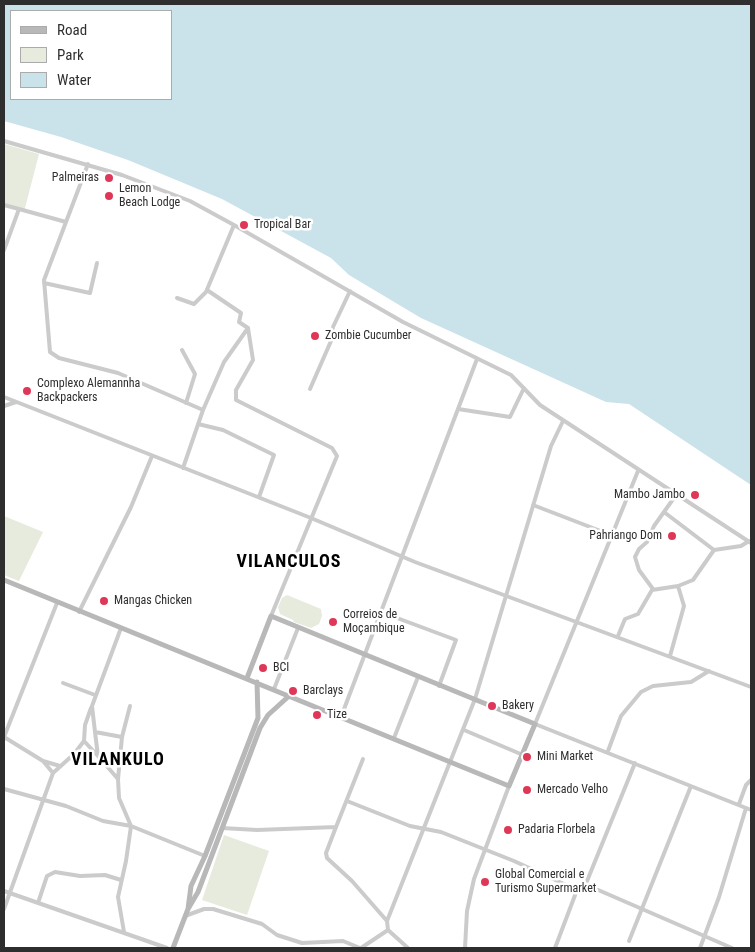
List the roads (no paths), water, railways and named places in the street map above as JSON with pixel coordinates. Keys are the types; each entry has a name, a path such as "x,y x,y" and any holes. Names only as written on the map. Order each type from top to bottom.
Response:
{"main road":[{"path":"4,580 509,786 536,724 439,686 272,616 247,678"},
{"path":"188,909 189,892 205,856 258,718 257,682"},
{"path":"173,948 188,909 197,896 260,728 268,715 289,696"},
{"path":"193,882 200,886"},
{"path":"189,892 197,896"}],"street":[{"path":"4,141 88,164 174,194 234,225 403,322 511,375 540,405 638,471 750,542"},
{"path":"88,164 44,283 48,306 49,346 54,356 118,373 203,410"},
{"path":"4,205 66,222"},
{"path":"4,250 19,209"},
{"path":"177,298 194,304 207,290 234,225"},
{"path":"44,283 90,293 97,263"},
{"path":"207,290 241,312 239,322 248,328 253,360 236,390 236,400 332,448 338,456 272,616"},
{"path":"310,389 350,291"},
{"path":"183,468 203,410 224,362 248,328"},
{"path":"182,350 195,374 186,403"},
{"path":"341,717 404,556 477,359"},
{"path":"458,409 510,417 524,388"},
{"path":"4,397 259,497 415,562 751,687"},
{"path":"4,406 16,402"},
{"path":"408,948 388,930 387,920 422,828 475,700 551,446 563,421"},
{"path":"198,424 223,430 274,455 275,457 259,497"},
{"path":"79,612 131,507 152,456"},
{"path":"638,471 575,622 536,724 751,810"},
{"path":"653,589 638,570 635,558 639,549 647,542 676,495"},
{"path":"533,505 611,535"},
{"path":"664,512 714,550 741,546 750,542"},
{"path":"653,589 678,586 695,578 714,550"},
{"path":"670,656 684,606 678,586"},
{"path":"618,636 625,619 638,614 653,589"},
{"path":"57,603 4,737 43,761 60,766"},
{"path":"381,612 456,640 439,686"},
{"path":"4,909 25,844 53,773 74,754 84,741 85,725 121,628"},
{"path":"274,689 298,628"},
{"path":"608,752 622,716 641,692 653,686 691,682 709,671"},
{"path":"394,738 418,677"},
{"path":"64,683 95,695"},
{"path":"92,706 98,756"},
{"path":"124,932 118,897 131,826 119,798 118,779 122,737 130,706"},
{"path":"464,730 523,755"},
{"path":"95,732 122,737"},
{"path":"84,741 118,779"},
{"path":"363,758 326,853 327,858 352,881 387,920"},
{"path":"43,761 53,773"},
{"path":"555,948 577,890 585,886 635,763"},
{"path":"738,804 746,785 751,780"},
{"path":"465,948 467,911 474,880 509,786"},
{"path":"629,941 640,909 691,786"},
{"path":"4,788 103,821 131,826 205,856"},
{"path":"347,801 396,821 441,832 485,849 577,890"},
{"path":"700,948 746,808"},
{"path":"221,828 257,830 336,827"},
{"path":"38,903 47,876 55,872 80,876 105,875 121,880"},
{"path":"585,886 732,948"},
{"path":"4,890 167,948"},
{"path":"185,916 204,909 213,909 262,924 277,935 302,943 343,942 361,948 388,930"}],"water":[{"path":"4,4 751,4 751,485 629,404 606,402 421,318 349,275 331,258 222,199 128,160 61,137 4,121"}],"place":[{"name":"Palmeiras","path":"109,178"},
{"name":"Lemon Beach Lodge","path":"109,196"},
{"name":"Tropical Bar","path":"244,225"},
{"name":"Zombie Cucumber","path":"315,336"},
{"name":"Complexo Alemannha Backpackers","path":"27,391"},
{"name":"Mambo Jambo","path":"695,495"},
{"name":"Pahriango Dom","path":"672,536"},
{"name":"Mangas Chicken","path":"104,601"},
{"name":"Correios de Moçambique","path":"333,622"},
{"name":"BCI","path":"263,668"},
{"name":"Barclays","path":"293,691"},
{"name":"Bakery","path":"492,706"},
{"name":"Tize","path":"317,715"},
{"name":"Mini Market","path":"527,757"},
{"name":"Mercado Velho","path":"527,790"},
{"name":"Padaria Florbela","path":"508,830"},
{"name":"Global Comercial e Turismo Supermarket","path":"485,882"}],"district":[{"name":"VILANCULOS","path":"289,562"},
{"name":"VILANKULO","path":"118,760"}]}
